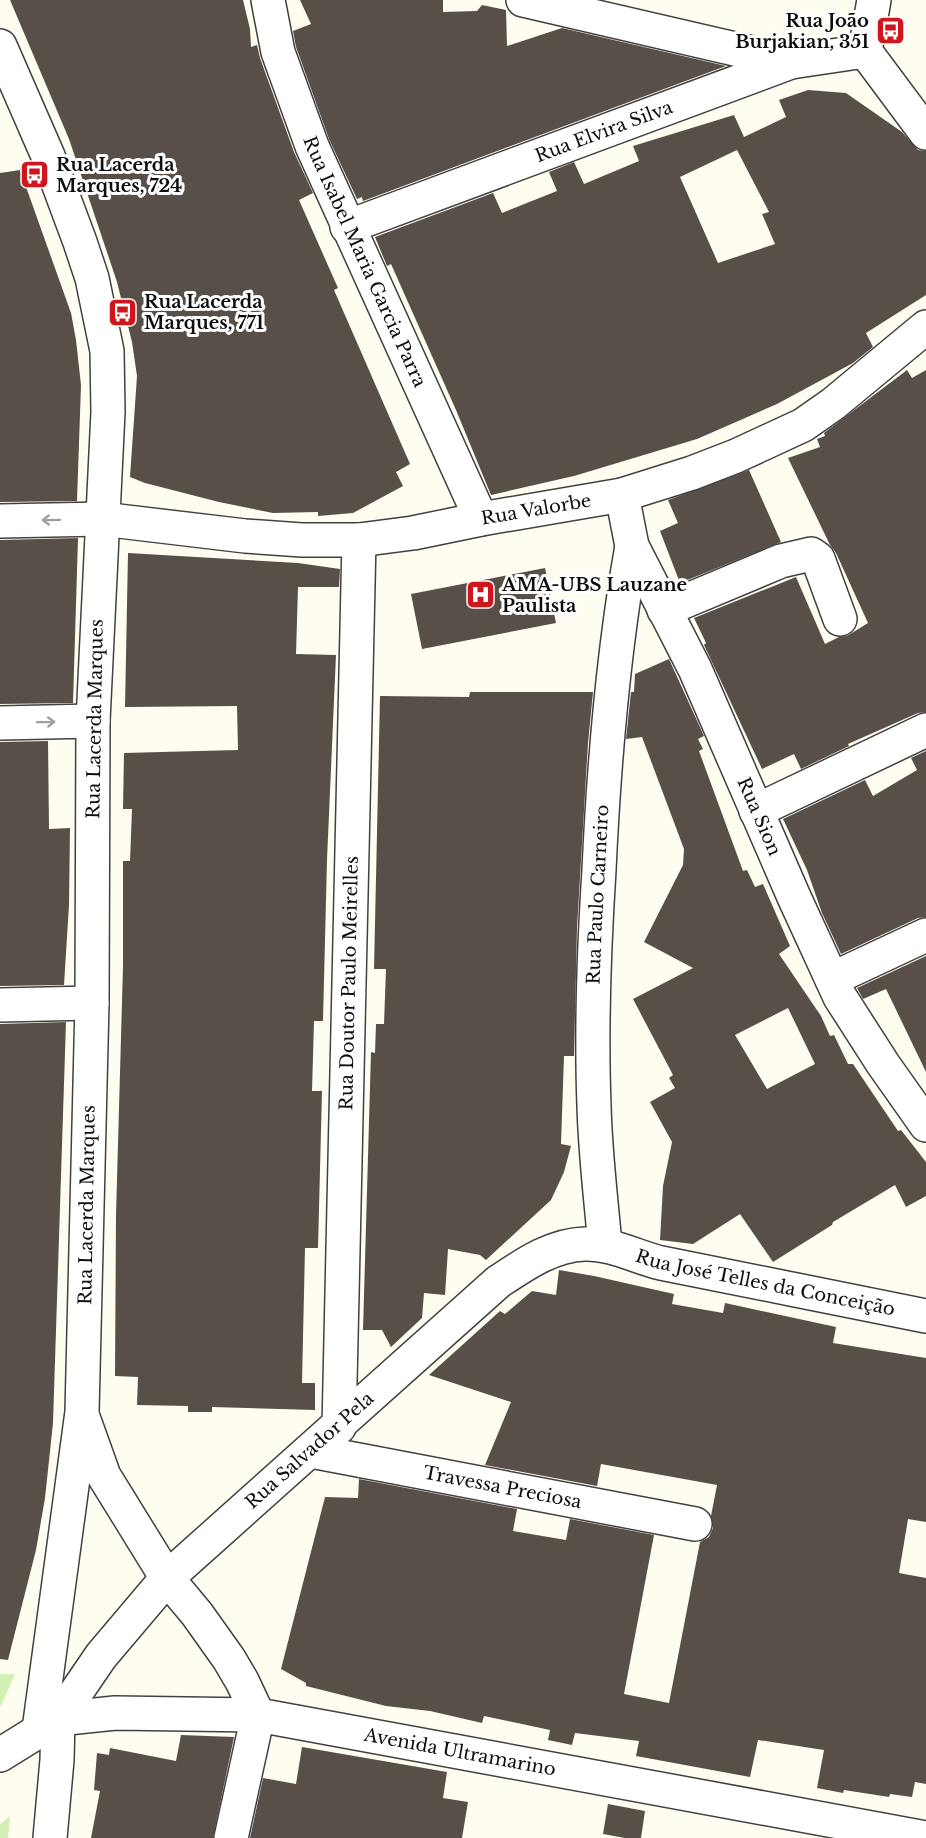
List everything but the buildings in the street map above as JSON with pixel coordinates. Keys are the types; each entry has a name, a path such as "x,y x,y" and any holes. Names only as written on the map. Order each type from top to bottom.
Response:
{"street":[{"name":"Rua Isabel Maria Garcia Parra","path":"268,0 278,52 312,146 481,519"},
{"path":"523,0 791,62"},
{"path":"874,0 865,51 926,134"},
{"name":"Rua Lacerda Marques","path":"0,46 52,167 80,242 98,305 107,351 108,401 93,721 92,1003 82,1412 48,1724 57,1760 50,1838"},
{"name":"Rua Elvira Silva","path":"347,226 791,62 865,51"},
{"name":"Rua Valorbe","path":"0,521 102,519 245,536 302,540 359,540 413,533 622,495 692,473 736,456 803,425 926,327"},
{"name":"Rua Sion","path":"622,495 632,546 694,669 840,997 926,1125"},
{"name":"Rua Doutor Paulo Meirelles","path":"339,1427 359,540"},
{"name":"Rua Paulo Carneiro","path":"605,1245 594,1107 593,981 601,824 613,681 623,596 632,546"},
{"path":"664,610 782,561 811,554 818,559 840,619"},
{"path":"0,723 93,721"},
{"path":"756,811 926,730"},
{"path":"832,979 926,936"},
{"path":"0,1005 92,1003"},
{"name":"Rua Salvador Pela","path":"48,1724 101,1656 167,1578 339,1427 498,1282 537,1257 563,1247 585,1244 605,1245"},
{"name":"Rua José Telles da Conceição","path":"605,1245 658,1262 926,1316"},
{"name":"Rua Lacerda Marques","path":"82,1412 104,1476 167,1578 197,1614 229,1659 258,1715"},
{"name":"Travessa Preciosa","path":"311,1451 695,1524"},
{"name":"Avenida Ultramarino","path":"0,1755 48,1724 115,1713 258,1715 926,1838"},
{"path":"231,1838 258,1715"}],"green space":[{"path":"0,1674 15,1674 0,1708"},
{"path":"10,1816 8,1838 0,1838 0,1824"}],"place":[{"name":"Rua João Burjakian, 351","path":"890,31"},
{"name":"Rua Lacerda Marques, 724","path":"35,175"},
{"name":"Rua Lacerda Marques, 771","path":"123,312"},
{"name":"AMA-UBS Lauzane Paulista","path":"481,595"}]}
